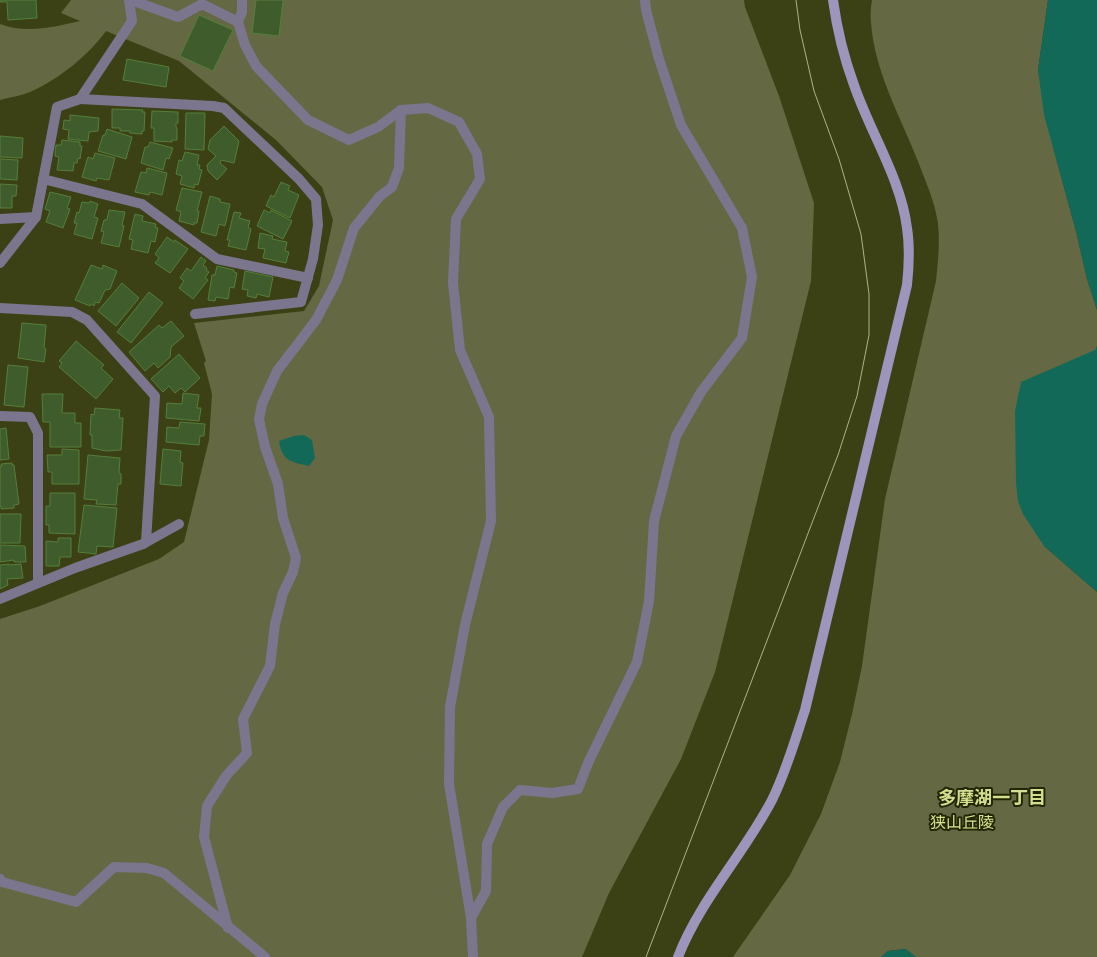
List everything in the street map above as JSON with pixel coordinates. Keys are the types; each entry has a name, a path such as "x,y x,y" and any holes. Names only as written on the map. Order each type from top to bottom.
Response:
{"street":[{"path":"80,99 132,21 130,0 178,17 204,2 238,22"},
{"path":"242,0 242,12 238,22 245,45 256,66 308,120 349,140 378,127 401,110 428,108 459,122 477,154 480,179 456,219 453,283 460,350 489,417 491,521 465,625 450,707 449,784 471,918 474,957"},
{"path":"471,918 486,891 487,844 503,807 520,790 552,792 578,789 588,763 637,662 649,601 654,521 676,436 701,392 742,338 752,277 742,228 681,125 659,59 645,0"},
{"path":"678,957 692,925 739,855 772,799 791,754 805,710 907,285 910,264 909,244 900,197 854,86 843,49 833,0"},
{"path":"0,263 36,218 57,106 80,99 224,108 299,179 316,199 318,225 313,259 301,302 195,314"},
{"path":"228,928 204,837 207,806 226,776 247,753 243,719 270,666 275,624 283,593 293,572 296,558 283,518 278,484 265,447 259,419 262,404 277,371 316,320 337,280 354,228 380,196 392,187 399,168 401,110"},
{"path":"43,179 142,204 218,259 308,278"},
{"path":"0,219 36,218"},
{"path":"0,308 72,312 86,320 154,396 146,542 143,544"},
{"path":"0,416 30,416 38,433 38,583"},
{"path":"0,599 75,568 143,544 179,524"},
{"path":"0,879 2,882 76,902 114,867 147,868 164,873 265,957"}],"green space":[{"path":"71,0 744,0 779,96 814,203 811,281 715,672 681,759 609,893 582,957 0,957 0,619 40,606 159,559 184,542 209,440 212,394 204,363 206,361 194,323 304,311 319,286 333,220 322,187 276,140 179,61 106,31 82,58 62,74 27,93 0,100 0,24 20,29 30,29 80,21 61,13"},
{"name":"狭山丘陵","path":"872,0 1048,0 1038,70 1053,147 1087,279 1097,310 1097,346 1044,546 1097,592 1097,957 916,957 905,949 888,951 881,957 733,957 790,875 821,814 840,762 862,666 885,499 936,281 939,238 936,212 917,158 878,63 871,23"}],"water":[{"path":"1048,0 1097,0 1097,310 1087,279 1076,231 1044,115 1038,70"},
{"path":"1097,346 1097,592 1044,546 1023,514 1018,501 1016,483 1015,411 1021,382 1095,350"},
{"path":"304,435 312,440 315,458 309,466 288,460 280,448 279,441"},
{"path":"906,949 916,957 881,957 888,951"}],"building":[{"path":"0,0 36,0 37,18 8,20 7,2 0,2"},
{"path":"256,0 283,0 279,36 252,33"},
{"path":"199,15 233,30 213,71 180,56"},
{"path":"127,59 169,67 166,87 123,80"},
{"path":"112,109 143,110 142,112 145,112 144,131 142,131 142,134 120,131 120,128 112,128"},
{"path":"152,111 178,112 178,123 176,123 177,140 172,140 172,142 154,141 154,128 151,128"},
{"path":"186,113 205,113 204,150 185,149"},
{"path":"70,115 99,118 98,131 89,132 88,141 68,139 69,130 63,129 64,120 70,121"},
{"path":"224,126 239,141 234,163 221,160 220,163 227,169 217,180 208,171 207,165 216,156 208,149 210,140"},
{"path":"107,129 132,137 126,159 98,151"},
{"path":"0,136 23,138 22,158 0,157"},
{"path":"62,140 80,142 80,146 82,146 80,159 78,158 77,163 74,163 73,171 57,170 59,157 55,156 56,145 61,145"},
{"path":"150,142 173,148 169,159 166,158 163,170 141,163 145,147 148,147"},
{"path":"185,152 199,155 197,165 200,165 199,169 202,170 198,185 195,184 194,188 180,184 182,176 176,174 179,160 182,161"},
{"path":"95,153 115,158 109,180 97,178 96,181 82,177 88,157 93,159"},
{"path":"0,159 18,160 17,180 0,179"},
{"path":"147,168 167,173 162,195 150,192 149,195 135,192 141,172 146,173"},
{"path":"281,182 290,186 288,190 299,195 290,218 266,206 271,195 274,197"},
{"path":"0,184 17,185 16,196 12,196 12,208 0,208"},
{"path":"182,188 202,192 197,211 199,211 197,223 194,223 194,225 179,221 181,212 176,210"},
{"path":"50,192 71,197 67,208 70,209 63,228 46,222 50,211 45,209"},
{"path":"210,196 220,199 220,202 230,204 225,226 219,224 216,236 201,232"},
{"path":"90,201 98,204 94,217 98,218 92,239 74,234 77,212 79,213 82,202 89,203"},
{"path":"109,210 125,212 119,247 101,243 104,232 101,231 104,220 107,220"},
{"path":"264,210 270,213 271,210 292,221 283,239 257,226"},
{"path":"234,212 241,213 239,218 250,221 248,227 251,229 246,250 228,246 230,240 227,240"},
{"path":"135,214 143,216 142,221 156,224 155,227 158,228 155,242 151,241 148,253 131,249 133,240 129,239"},
{"path":"260,233 273,236 272,239 287,242 285,251 289,252 286,263 263,258 265,249 258,248"},
{"path":"167,237 188,249 170,273 155,263 159,258 155,254"},
{"path":"201,257 206,261 203,265 209,272 205,278 208,280 193,299 179,288 184,281 180,278 187,268 191,271"},
{"path":"91,265 102,269 103,265 117,271 110,289 105,290 99,303 95,302 94,306 75,300"},
{"path":"217,266 234,270 237,273 234,288 230,287 228,299 216,297 215,301 208,300 212,275 215,275"},
{"path":"245,271 273,277 269,297 257,294 256,298 247,296 248,290 242,289"},
{"path":"122,283 139,298 116,326 98,311"},
{"path":"149,292 163,303 131,343 117,332"},
{"path":"171,321 184,336 171,347 170,357 158,368 154,363 145,371 129,352 159,325 162,328"},
{"path":"22,323 46,325 44,362 18,358"},
{"path":"76,341 104,365 101,368 113,379 96,399 59,367 62,363 59,361"},
{"path":"179,354 200,378 185,392 181,388 175,393 169,386 163,392 151,379"},
{"path":"8,365 28,367 24,407 4,405"},
{"path":"183,393 199,395 197,408 201,408 199,421 166,418 167,403 182,404"},
{"path":"42,394 63,394 62,413 75,413 75,423 81,423 81,447 50,447 50,422 43,422"},
{"path":"95,408 120,410 119,418 123,418 121,450 106,451 92,448 92,435 90,435 91,414 94,415"},
{"path":"180,422 205,424 204,436 200,436 199,445 166,442 167,427 179,428"},
{"path":"6,428 9,459 0,460 0,429"},
{"path":"62,449 79,450 79,484 52,484 52,472 48,472 47,455 62,455"},
{"path":"163,449 181,451 180,462 183,463 181,486 160,484"},
{"path":"88,455 120,458 119,473 121,474 121,484 118,484 116,505 96,504 97,500 84,499"},
{"path":"12,463 14,465 19,504 14,505 14,508 1,509 0,466 2,466 1,464"},
{"path":"50,493 75,493 75,534 49,533 49,525 46,525 46,506 50,506"},
{"path":"84,505 117,508 113,547 97,546 96,554 78,552"},
{"path":"0,514 21,514 20,543 0,543"},
{"path":"58,538 71,538 71,557 60,557 59,566 46,566 46,541 58,542"},
{"path":"0,545 25,546 26,562 14,562 14,560 0,562"},
{"path":"21,564 23,578 7,579 8,585 0,589 0,565"}],"tram line":[{"path":"646,957 838,455 857,396 869,335 869,294 861,234 839,159 814,91 800,30 796,0"}],"district":[{"name":"多摩湖一丁目","path":"992,797"}]}
